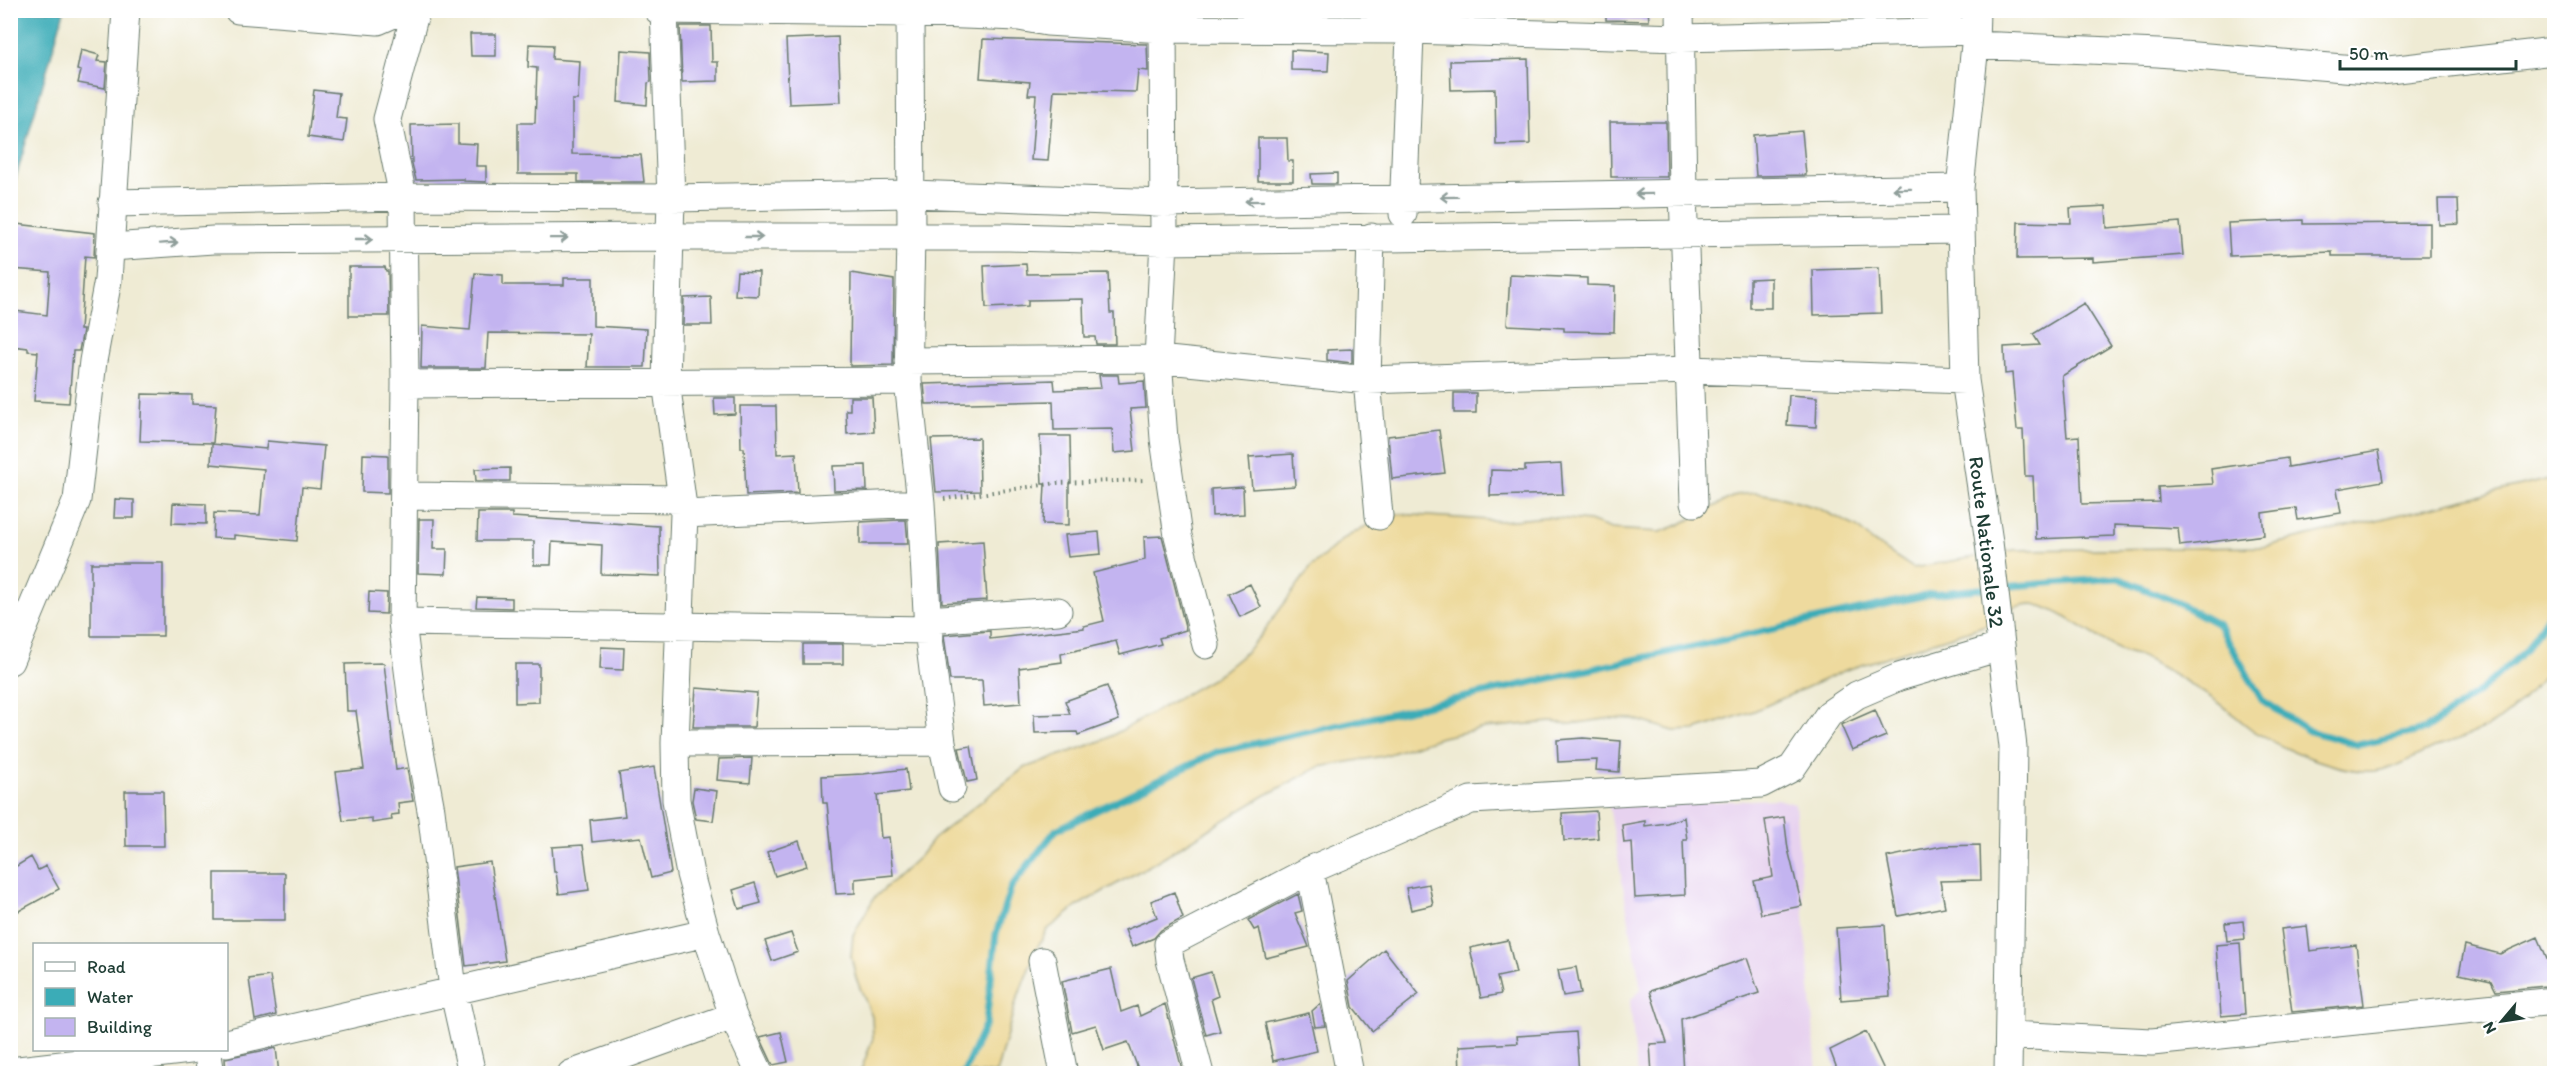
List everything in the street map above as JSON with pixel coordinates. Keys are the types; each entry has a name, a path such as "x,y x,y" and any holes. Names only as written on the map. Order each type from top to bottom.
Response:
{"street":[{"path":"10,661 77,500 93,361 108,280 126,10"},
{"path":"238,10 378,21 403,10"},
{"path":"416,10 387,119 403,197 405,384 402,622 414,718 431,810 453,990 472,1074"},
{"path":"658,10 910,12 1019,17 1047,22 1411,20 1681,38 1976,29 2158,54 2380,70 2554,51"},
{"path":"1680,10 1683,193 1694,503"},
{"path":"664,11 671,198 666,382 683,506 675,743 676,800 690,874 706,933 733,1017 760,1074"},
{"path":"910,12 911,237 908,371 921,503 927,625 942,742 952,788"},
{"path":"1163,20 1164,241 1158,359 1178,536 1206,645"},
{"path":"1404,236 1403,198 1411,20"},
{"name":"Route Nationale 32","path":"1976,29 1960,188 1965,380 1989,542 2013,747 2008,1074"},
{"path":"112,203 403,197 671,198 911,194 1164,203 1960,188"},
{"path":"213,201 213,240"},
{"path":"111,247 213,240 911,237 1164,241 1962,230"},
{"path":"1371,237 1367,380 1379,516"},
{"path":"405,384 666,382 1158,359 1367,380 1690,370 1965,380"},
{"path":"404,496 683,506 921,503"},
{"path":"402,622 679,626 927,625 1058,611"},
{"path":"1200,1074 1170,960 1168,944 1310,870 1471,800 1761,784 1792,768 1829,714 1857,695 1899,677 2001,647"},
{"path":"675,743 942,742"},
{"path":"1310,870 1350,1074"},
{"path":"228,1043 706,933"},
{"path":"1042,961 1064,1074"},
{"path":"2010,1035 2152,1042 2554,1001"},
{"path":"571,1074 733,1017"},
{"path":"10,1071 181,1051"},
{"path":"207,1051 211,1074"}],"path":[{"path":"921,503 1057,483 1170,479"}],"shaded area":[{"path":"1777,799 1795,804 1817,1073 1637,1073 1630,1001 1641,989 1609,806"}],"sand":[{"path":"2554,478 2554,663 2518,704 2500,720 2394,766 2363,771 2334,766 2302,755 2257,733 2215,700 2158,665 2120,650 2050,609 2030,604 2018,606 2006,611 1986,625 1846,670 1754,711 1695,730 1674,731 1634,719 1612,718 1571,724 1551,722 1484,728 1442,737 1383,756 1319,767 1264,796 1079,905 1047,930 1037,948 1016,1002 996,1073 860,1073 873,1038 872,1017 856,978 851,956 853,935 874,898 920,856 933,839 1024,768 1106,739 1214,678 1246,652 1261,635 1311,567 1343,539 1378,519 1398,514 1503,521 1546,517 1589,521 1611,529 1660,532 1679,525 1736,495 1756,493 1818,508 1857,527 1872,541 1913,568 2014,550 2263,547"}],"water":[{"path":"10,11 64,11 11,194"}],"building":[{"path":"1606,10 1648,10 1649,21 1606,20"},
{"path":"680,26 711,26 712,62 718,62 718,81 682,82"},
{"path":"470,34 496,34 496,56 471,56"},
{"path":"838,37 841,102 789,104 786,39"},
{"path":"983,39 1147,44 1148,71 1138,70 1136,92 1054,90 1048,161 1031,160 1036,95 1028,95 1030,82 980,78"},
{"path":"529,44 553,45 552,59 580,61 578,100 572,100 572,154 641,155 644,182 578,182 578,174 518,174 518,123 535,123 537,68 528,67"},
{"path":"81,50 99,55 97,61 107,62 105,88 78,83 81,71 77,70"},
{"path":"621,50 650,52 651,82 648,83 647,105 618,102"},
{"path":"1291,50 1329,52 1328,71 1291,70"},
{"path":"1528,59 1530,144 1496,145 1495,89 1451,90 1450,61"},
{"path":"314,90 339,93 336,118 347,119 344,142 308,137"},
{"path":"1610,122 1666,122 1667,177 1611,177"},
{"path":"458,124 458,143 477,144 476,166 486,166 486,182 464,181 464,179 416,180 412,164 411,125"},
{"path":"1802,131 1806,175 1756,176 1753,135"},
{"path":"1258,138 1287,138 1288,161 1293,161 1293,181 1258,181"},
{"path":"1337,173 1337,184 1312,184 1311,174"},
{"path":"2438,199 2458,199 2459,224 2439,225"},
{"path":"2106,206 2107,228 2180,222 2183,255 2093,262 2093,258 2017,259 2018,222 2071,223 2070,208"},
{"path":"2303,220 2303,224 2430,223 2430,256 2332,256 2332,252 2230,256 2228,223"},
{"path":"16,224 95,233 94,257 85,256 80,330 83,330 79,351 73,351 69,403 34,401 38,352 12,346 15,311 47,315 50,272 12,269"},
{"path":"1026,264 1027,274 1108,273 1110,313 1114,313 1115,344 1096,344 1095,337 1084,337 1083,299 1028,300 1028,306 986,308 984,266"},
{"path":"349,267 385,267 388,271 389,316 349,316"},
{"path":"1879,268 1881,313 1814,315 1813,270"},
{"path":"737,271 759,272 758,296 735,295"},
{"path":"475,273 503,275 503,285 564,285 564,278 593,278 593,326 647,329 645,367 587,367 589,334 488,333 486,368 421,368 422,326 470,330"},
{"path":"851,273 894,280 893,365 850,366"},
{"path":"1510,275 1587,278 1587,285 1615,286 1614,332 1564,331 1564,328 1507,325"},
{"path":"1771,278 1771,308 1750,308 1750,279"},
{"path":"711,297 712,325 683,325 684,298"},
{"path":"2084,303 2111,346 2062,376 2067,437 2079,436 2082,504 2159,502 2158,487 2213,484 2211,469 2287,458 2288,467 2378,451 2383,481 2337,489 2341,513 2298,520 2296,508 2262,513 2264,535 2180,546 2178,528 2114,525 2114,536 2036,539 2033,476 2025,476 2023,430 2017,430 2012,373 2005,374 2004,347 2040,345 2033,334"},
{"path":"1352,349 1352,363 1327,360 1327,350"},
{"path":"1099,375 1118,375 1119,383 1144,381 1146,408 1130,409 1135,451 1114,453 1112,429 1054,430 1053,401 926,404 924,384 1054,380 1055,390 1101,388"},
{"path":"1454,393 1476,393 1476,413 1454,413"},
{"path":"142,394 192,395 192,404 216,405 213,443 140,441"},
{"path":"1789,395 1817,397 1816,427 1787,425"},
{"path":"850,397 872,397 874,432 847,434 846,410 850,410"},
{"path":"714,398 735,398 735,414 715,415"},
{"path":"740,406 776,406 777,454 796,453 798,493 746,495 744,448 741,448"},
{"path":"1439,430 1445,473 1392,479 1388,436"},
{"path":"1040,436 1070,436 1069,525 1043,524 1045,484 1042,484"},
{"path":"979,438 980,491 936,492 931,439"},
{"path":"267,441 324,446 320,489 302,487 297,541 234,535 234,539 213,538 214,513 260,515 264,469 211,464 212,444 266,449"},
{"path":"363,454 388,455 388,493 362,492"},
{"path":"1293,454 1295,486 1252,489 1249,457"},
{"path":"1561,464 1563,494 1490,496 1491,470 1525,471 1525,466"},
{"path":"866,465 867,490 834,491 833,466"},
{"path":"510,468 510,481 476,481 475,469"},
{"path":"1243,487 1244,514 1212,516 1211,489"},
{"path":"115,499 134,500 134,518 114,518"},
{"path":"173,503 206,504 206,524 172,523"},
{"path":"478,513 512,513 512,517 659,526 660,576 601,574 602,545 552,542 551,565 534,565 534,541 477,541"},
{"path":"419,519 434,519 433,549 447,549 446,574 418,573"},
{"path":"906,520 908,544 860,544 860,522"},
{"path":"1099,532 1101,554 1068,557 1065,535"},
{"path":"1162,536 1186,630 1159,638 1161,644 1120,655 1116,641 1061,654 1062,662 1019,668 1021,703 984,706 982,680 950,680 944,635 990,631 990,639 1084,628 1084,626 1104,621 1093,573 1145,560 1144,537"},
{"path":"983,541 987,600 942,603 939,544"},
{"path":"91,563 163,563 163,636 91,636"},
{"path":"1250,584 1261,607 1240,617 1229,594"},
{"path":"369,592 387,593 386,614 368,613"},
{"path":"477,597 512,598 512,608 476,607"},
{"path":"803,644 843,644 843,664 803,664"},
{"path":"601,647 624,648 623,670 600,669"},
{"path":"384,663 396,770 407,768 413,801 398,803 399,814 391,815 392,820 372,823 372,818 343,821 336,772 364,769 356,711 347,711 345,664"},
{"path":"515,664 539,664 539,702 515,703"},
{"path":"1107,686 1119,720 1078,735 1077,732 1035,733 1034,715 1070,714 1065,701"},
{"path":"696,688 757,693 754,727 693,727"},
{"path":"1875,710 1886,736 1852,750 1841,725"},
{"path":"1583,738 1621,741 1619,772 1596,770 1597,760 1558,762 1557,740"},
{"path":"971,746 977,780 967,782 959,748"},
{"path":"752,758 750,783 717,780 719,759"},
{"path":"654,767 671,873 651,878 641,837 592,842 590,820 625,816 619,773"},
{"path":"906,769 909,791 877,795 881,838 889,837 893,875 855,879 855,893 836,894 827,803 823,803 822,776"},
{"path":"694,788 717,791 713,821 696,819 692,801"},
{"path":"125,791 163,791 164,846 126,846"},
{"path":"1596,811 1598,838 1564,841 1562,813"},
{"path":"1684,817 1687,840 1683,840 1685,895 1635,898 1632,842 1624,843 1622,825 1645,821 1645,826 1667,823"},
{"path":"1784,817 1788,849 1802,906 1761,914 1754,881 1773,877 1765,820"},
{"path":"799,841 807,866 775,876 767,852"},
{"path":"583,845 589,890 559,894 552,847"},
{"path":"1980,845 1981,880 1940,881 1945,907 1898,916 1887,857 1942,846"},
{"path":"31,857 38,870 46,866 59,889 17,912 10,898 10,870"},
{"path":"490,862 505,961 466,966 454,867"},
{"path":"215,873 285,873 285,920 215,920"},
{"path":"755,883 761,903 739,909 733,890"},
{"path":"1429,884 1433,905 1411,910 1406,888"},
{"path":"1174,892 1183,918 1161,930 1154,938 1132,947 1125,930 1157,917 1151,901"},
{"path":"1298,894 1302,911 1295,913 1309,947 1266,958 1259,928 1254,930 1248,920"},
{"path":"2243,921 2245,939 2227,941 2225,923"},
{"path":"1885,925 1890,996 1841,1000 1836,928"},
{"path":"2307,926 2310,951 2356,945 2364,1005 2292,1012 2281,929"},
{"path":"791,933 798,952 772,961 765,941"},
{"path":"2538,937 2554,975 2554,982 2545,986 2496,991 2491,981 2459,974 2465,945 2500,954"},
{"path":"1508,940 1516,973 1497,977 1501,994 1481,998 1470,948"},
{"path":"2240,943 2245,1014 2221,1016 2216,945"},
{"path":"1384,949 1419,994 1372,1031 1353,1007 1348,981"},
{"path":"1747,958 1759,993 1681,1019 1684,1074 1652,1074 1650,1044 1667,1043 1650,991"},
{"path":"1576,967 1581,993 1563,996 1558,970"},
{"path":"1111,969 1121,1012 1137,1006 1140,1016 1165,1004 1183,1073 1175,1074 1173,1068 1157,1074 1140,1074 1128,1042 1104,1050 1096,1025 1072,1032 1062,981"},
{"path":"1211,972 1218,996 1211,999 1220,1031 1206,1035 1191,978"},
{"path":"270,976 276,1015 255,1020 249,979"},
{"path":"1320,1004 1325,1026 1315,1027 1312,1011"},
{"path":"1309,1013 1317,1051 1273,1061 1265,1023"},
{"path":"781,1032 788,1062 773,1065 760,1037"},
{"path":"1576,1032 1579,1074 1520,1074 1520,1070 1460,1074 1459,1046 1518,1043 1517,1036"},
{"path":"1866,1032 1886,1074 1839,1074 1830,1050"},
{"path":"276,1048 279,1074 226,1074 225,1058"}],"waterway":[{"path":"1999,587 2118,578 2178,603 2219,625 2262,700 2309,731 2358,745 2424,730 2475,695 2526,650 2554,605"},
{"path":"963,1074 986,1023 996,934 1011,887 1056,830 1217,752 1931,594 1988,588"}]}
